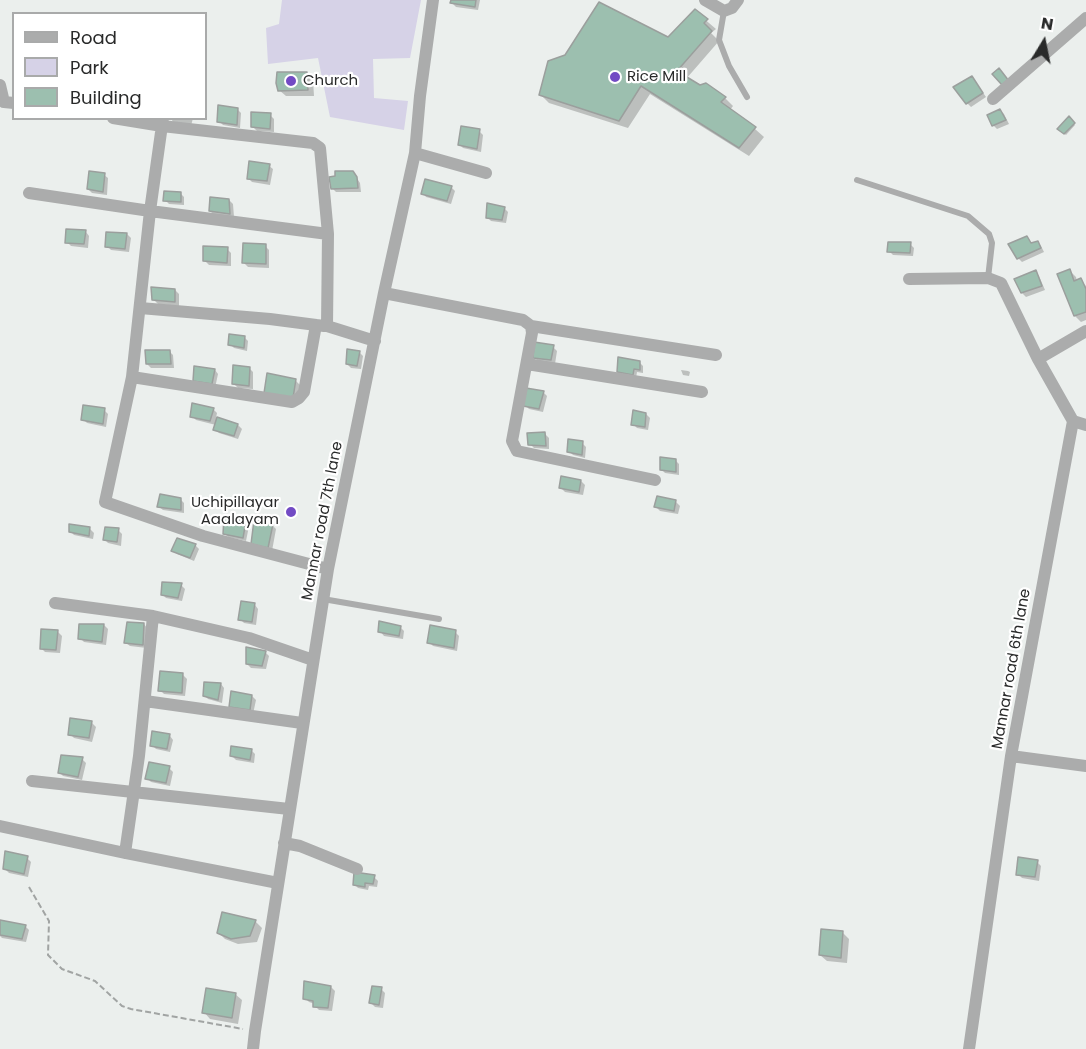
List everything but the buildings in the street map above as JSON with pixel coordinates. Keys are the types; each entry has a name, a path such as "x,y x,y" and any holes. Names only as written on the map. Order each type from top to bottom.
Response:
{"street":[{"name":"Mannar road 7th lane","path":"253,1049 302,723 328,569 415,153 433,0"},
{"path":"705,0 724,12 732,8 738,0"},
{"path":"993,99 1086,18"},
{"path":"0,85 3,102 12,103"},
{"path":"132,377 292,402 299,398 304,392 322,325 328,234 320,148 313,143 138,120"},
{"path":"162,122 132,377 105,502 203,536 328,569"},
{"path":"415,153 486,173"},
{"path":"29,193 328,234"},
{"path":"909,279 988,278 1000,283 1038,359 1073,421 1086,425"},
{"path":"384,294 523,320 531,326 716,355"},
{"path":"140,308 322,325 375,341"},
{"path":"531,326 527,364 512,441 517,451 655,480"},
{"path":"1038,359 1086,331"},
{"path":"527,364 702,392"},
{"name":"Mannar road 6th lane","path":"969,1049 1011,756 1073,421"},
{"path":"55,603 153,616 249,638 313,660"},
{"path":"125,853 135,792 153,616"},
{"path":"145,701 302,723"},
{"path":"1011,756 1086,766"},
{"path":"32,782 289,809"},
{"path":"0,826 278,883"},
{"path":"284,843 300,846 357,869"}],"lane":[{"path":"724,12 719,40 729,66 747,97"},
{"path":"857,180 968,216 989,234 992,243 988,278"},
{"path":"323,599 439,620"}],"path":[{"path":"28,887 49,921 48,955 62,969 94,981 122,1006 131,1009 255,1031"}],"green space":[{"path":"282,0 421,0 410,58 373,59 374,98 408,101 404,130 330,117 318,58 268,64 266,28 279,24"}],"place":[{"name":"Rice Mill","path":"615,77"},
{"name":"Church","path":"291,81"},
{"name":"Uchipillayar Aaalayam","path":"291,512"}]}
